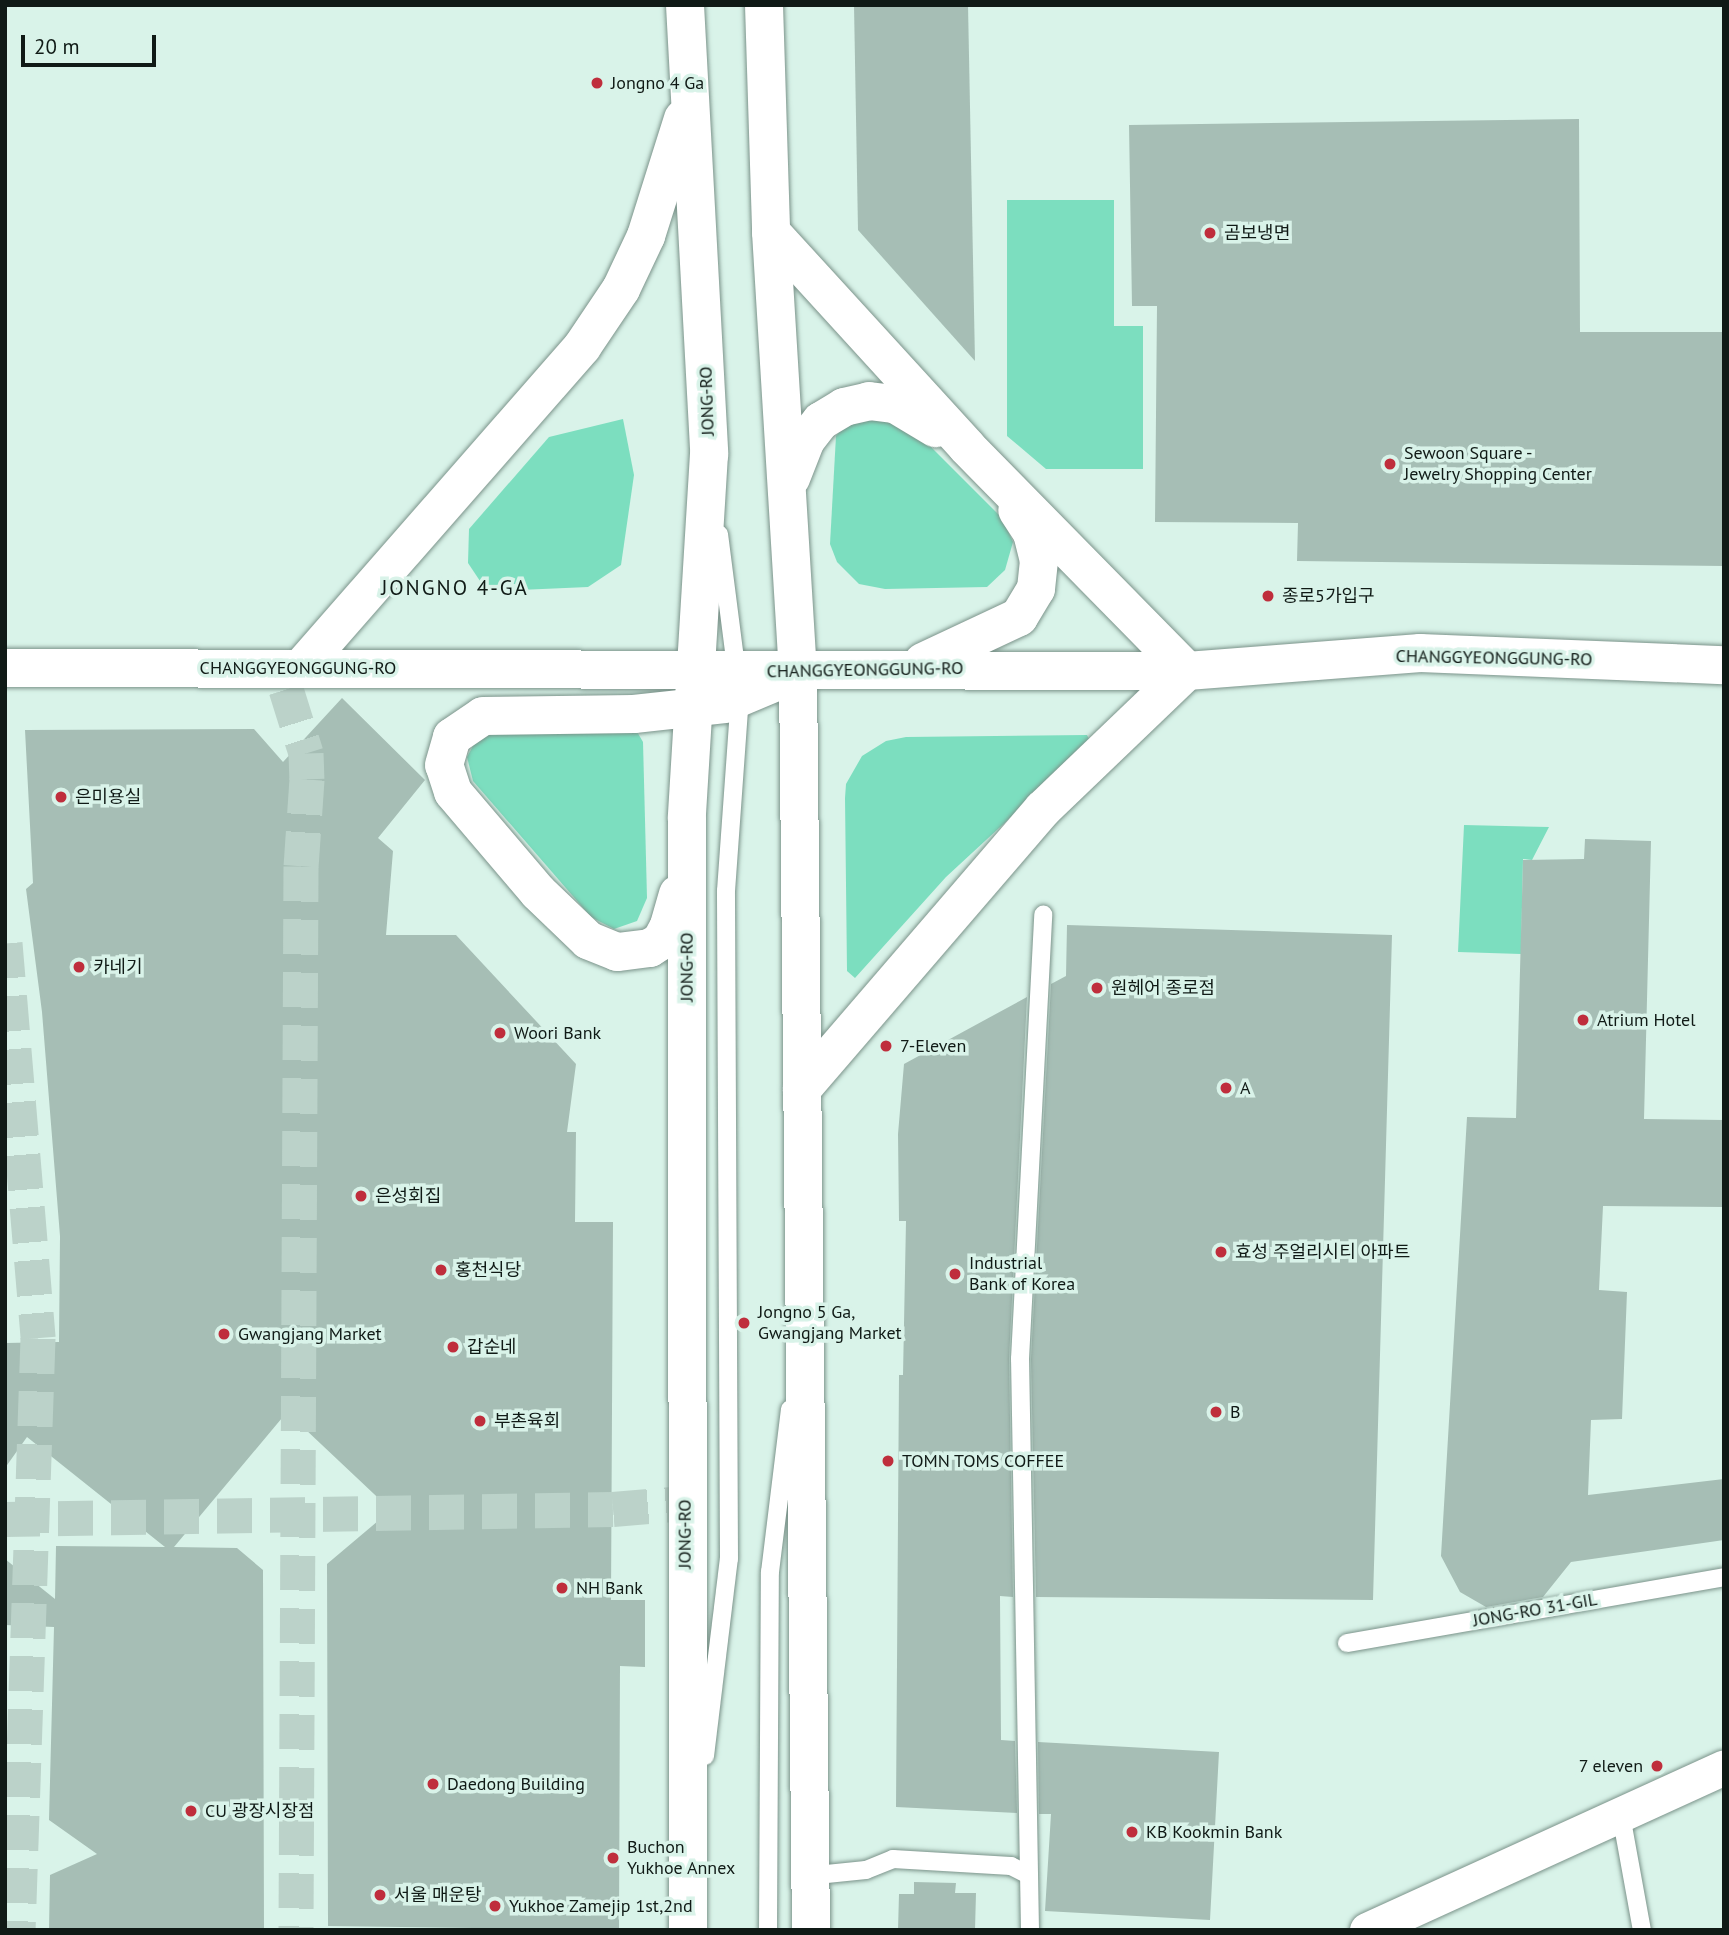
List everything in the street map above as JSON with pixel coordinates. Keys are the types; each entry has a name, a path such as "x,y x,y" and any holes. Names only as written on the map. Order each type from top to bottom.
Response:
{"main road":[{"name":"JONG-RO","path":"685,5 688,104 700,234 709,454 687,818 688,1914"},
{"path":"764,5 771,232 789,487 798,673 801,1316 807,1876 811,1930"},
{"path":"301,668 582,347 621,289 646,236 688,104"},
{"path":"771,232 967,447 1187,671 1043,809 802,1089"},
{"path":"789,487 806,440 821,421 856,404 895,404 932,425 1023,516 1039,561 1036,589 1019,617 962,647 901,670"},
{"name":"CHANGGYEONGGUNG-RO","path":"5,668 695,669 738,684 798,673 901,670 1187,671 1420,653 1724,665"},
{"path":"687,818 676,911 669,926 650,948 617,952 587,940 538,892 453,792 444,765 452,737 483,716 634,713 692,706 738,684"}],"street":[{"path":"1367,1930 1436,1915 1620,1815 1723,1771"}],"lane":[{"path":"688,1914 729,1559 726,891 738,684 709,454"},
{"path":"1030,1930 1020,1359 1043,915"},
{"path":"768,1930 770,1572 801,1316"},
{"name":"JONG-RO 31-GIL","path":"1346,1643 1724,1577"},
{"path":"1620,1815 1642,1930"},
{"path":"807,1876 866,1870 893,1859 1011,1866 1028,1875"}],"green space":[{"path":"1007,200 1114,200 1114,326 1143,326 1143,469 1046,469 1007,436"},
{"path":"869,415 915,431 1002,518 1013,542 1005,570 987,587 885,589 859,584 837,562 830,544 836,436 846,424"},
{"path":"623,419 634,475 621,565 588,587 494,591 480,581 468,563 469,529 549,437"},
{"path":"636,730 643,742 647,898 637,921 614,929 591,917 473,781 467,757 480,733"},
{"path":"1087,735 1091,743 946,877 855,978 847,971 845,798 846,784 862,756 886,741 906,737"},
{"path":"1464,825 1549,827 1532,860 1523,859 1521,954 1458,952"}],"building":[{"path":"854,5 968,5 975,361 858,230"},
{"path":"1579,119 1580,332 1724,332 1724,566 1297,561 1298,523 1155,522 1157,306 1132,306 1129,125"},
{"path":"342,698 425,780 378,838 393,851 386,935 456,935 576,1064 567,1132 576,1132 575,1222 613,1222 611,1600 645,1600 645,1667 620,1666 619,1930 328,1926 327,1564 391,1510 287,1412 174,1547 237,1548 263,1570 264,1930 49,1930 50,1875 97,1854 49,1820 54,1627 5,1625 5,1559 55,1599 56,1546 165,1547 27,1437 5,1468 5,1343 59,1342 60,1236 42,1012 26,889 33,883 25,730 254,729 283,762"},
{"path":"1585,839 1651,841 1644,1119 1724,1120 1724,1207 1603,1206 1599,1290 1627,1292 1622,1419 1591,1420 1588,1495 1724,1479 1724,1540 1571,1562 1543,1597 1486,1607 1460,1592 1441,1556 1467,1117 1516,1118 1523,860 1584,859"},
{"path":"1067,925 1392,935 1373,1600 1036,1597 1031,1359 1051,984 1066,976"},
{"path":"1027,997 1009,1359 1013,1597 1000,1596 1001,1740 1015,1741 1017,1813 896,1807 899,1375 903,1375 906,1221 899,1221 898,1134 904,1064"},
{"name":"KB Kookmin Bank","path":"1038,1742 1219,1752 1210,1920 1045,1911 1051,1814 1039,1814"},
{"path":"914,1882 956,1883 955,1893 976,1893 975,1930 898,1930 899,1894 914,1894"}],"tunnel":[{"path":"286,689 306,753 307,779 301,866 296,1930"},
{"path":"5,943 38,1338 18,1930"},
{"path":"5,1519 613,1509 685,1503"}],"place":[{"name":"Jongno 4 Ga","path":"597,83"},
{"name":"곰보냉면","path":"1210,233"},
{"name":"Sewoon Square - Jewelry Shopping Center","path":"1390,464"},
{"name":"종로5가입구","path":"1268,596"},
{"name":"은미용실","path":"61,797"},
{"name":"카네기","path":"79,967"},
{"name":"원헤어 종로점","path":"1097,988"},
{"name":"Atrium Hotel","path":"1583,1020"},
{"name":"Woori Bank","path":"500,1033"},
{"name":"7-Eleven","path":"886,1046"},
{"name":"A","path":"1226,1088"},
{"name":"은성회집","path":"361,1196"},
{"name":"효성 주얼리시티 아파트","path":"1221,1252"},
{"name":"홍천식당","path":"441,1270"},
{"name":"Industrial Bank of Korea","path":"955,1274"},
{"name":"Jongno 5 Ga, Gwangjang Market","path":"744,1323"},
{"name":"Gwangjang Market","path":"224,1334"},
{"name":"갑순네","path":"453,1347"},
{"name":"B","path":"1216,1412"},
{"name":"부촌육회","path":"480,1421"},
{"name":"TOMN TOMS COFFEE","path":"888,1461"},
{"name":"NH Bank","path":"562,1588"},
{"name":"7 eleven","path":"1657,1766"},
{"name":"Daedong Building","path":"433,1784"},
{"name":"CU 광장시장점","path":"191,1811"},
{"name":"KB Kookmin Bank","path":"1132,1832"},
{"name":"Buchon Yukhoe Annex","path":"613,1858"},
{"name":"서울 매운탕","path":"380,1895"},
{"name":"Yukhoe Zamejip 1st,2nd","path":"495,1906"}],"district":[{"name":"JONGNO 4-GA","path":"455,588"}]}
